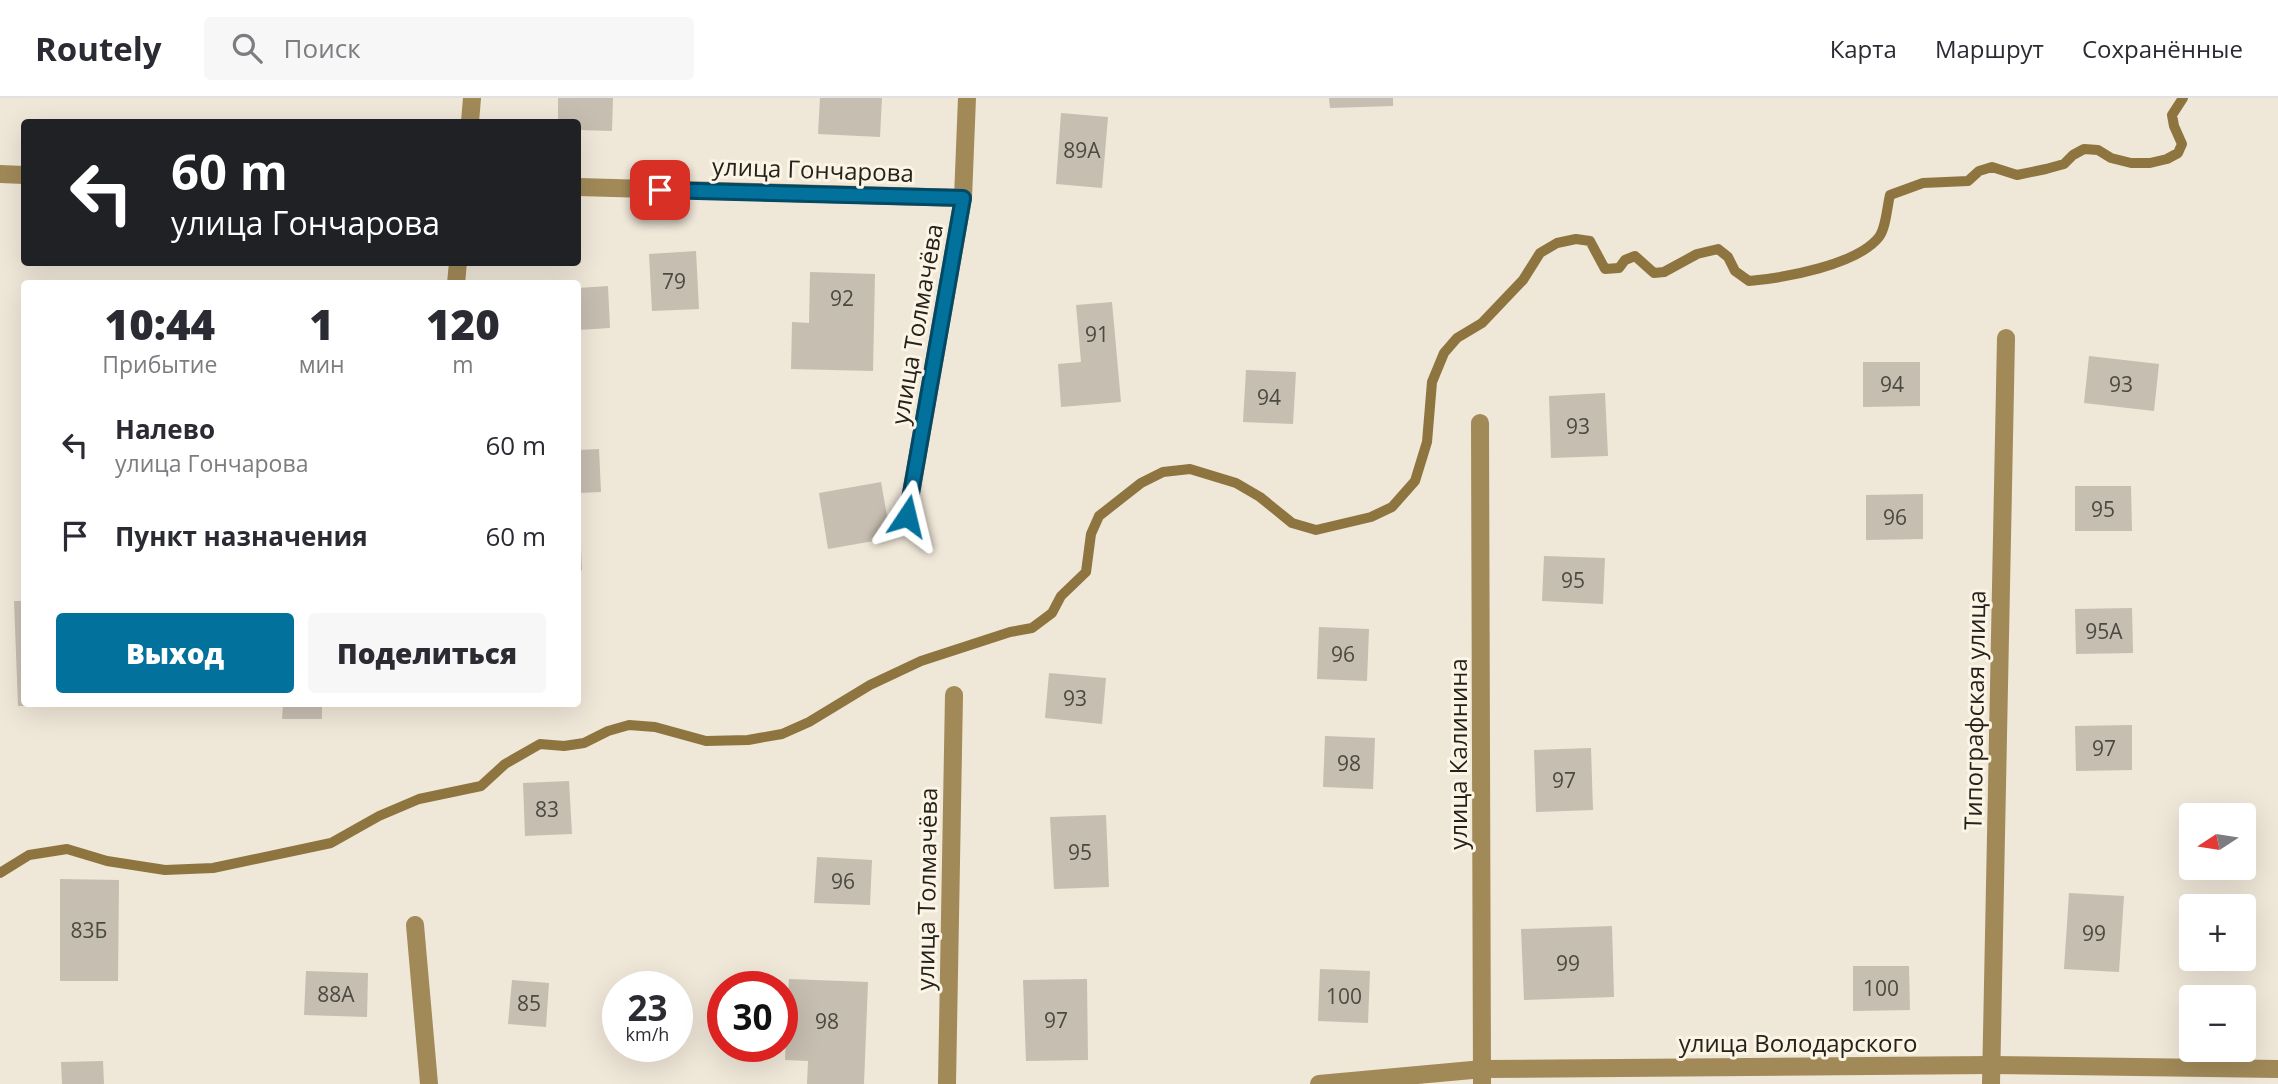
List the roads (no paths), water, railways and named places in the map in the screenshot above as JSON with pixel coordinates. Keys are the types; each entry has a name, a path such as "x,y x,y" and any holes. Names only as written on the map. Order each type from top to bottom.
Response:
{"street":[{"path":"470,119 472,98"},
{"name":"улица Толмачёва","path":"907,516 963,198 967,98"},
{"path":"0,174 21,175"},
{"name":"улица Гончарова","path":"581,187 963,198"},
{"name":"Типографская улица","path":"1991,1084 2006,338"},
{"name":"улица Калинина","path":"1480,423 1483,1077"},
{"name":"улица Толмачёва","path":"947,1084 954,695"},
{"path":"415,925 429,1084"},
{"name":"улица Володарского","path":"1319,1084 1483,1077 1991,1065 2278,1069"}],"waterway":[{"path":"0,873 29,855 67,849 107,861 165,870 213,868 331,843 379,816 419,799 481,786 505,764 540,744 564,746 584,743 608,731 629,725 655,727 706,741 748,740 782,734 809,722 870,685 921,661 1010,632 1032,628 1052,613 1061,596 1086,572 1091,534 1099,516 1141,483 1163,472 1190,469 1236,483 1260,497 1292,523 1316,530 1371,517 1392,507 1415,481 1427,442 1432,382 1444,353 1457,338 1482,323 1523,280 1540,253 1557,243 1576,239 1590,241 1605,269 1619,268 1625,260 1635,256 1654,273 1664,272 1697,254 1718,249 1728,257 1735,271 1749,281 1800,273 1837,262 1869,247 1881,233 1890,195 1923,183 1968,181 1979,171 1992,167 2017,175 2046,169 2064,164 2084,149 2098,150 2111,158 2131,163 2167,159 2178,153 2182,144 2172,115 2183,98"}]}
